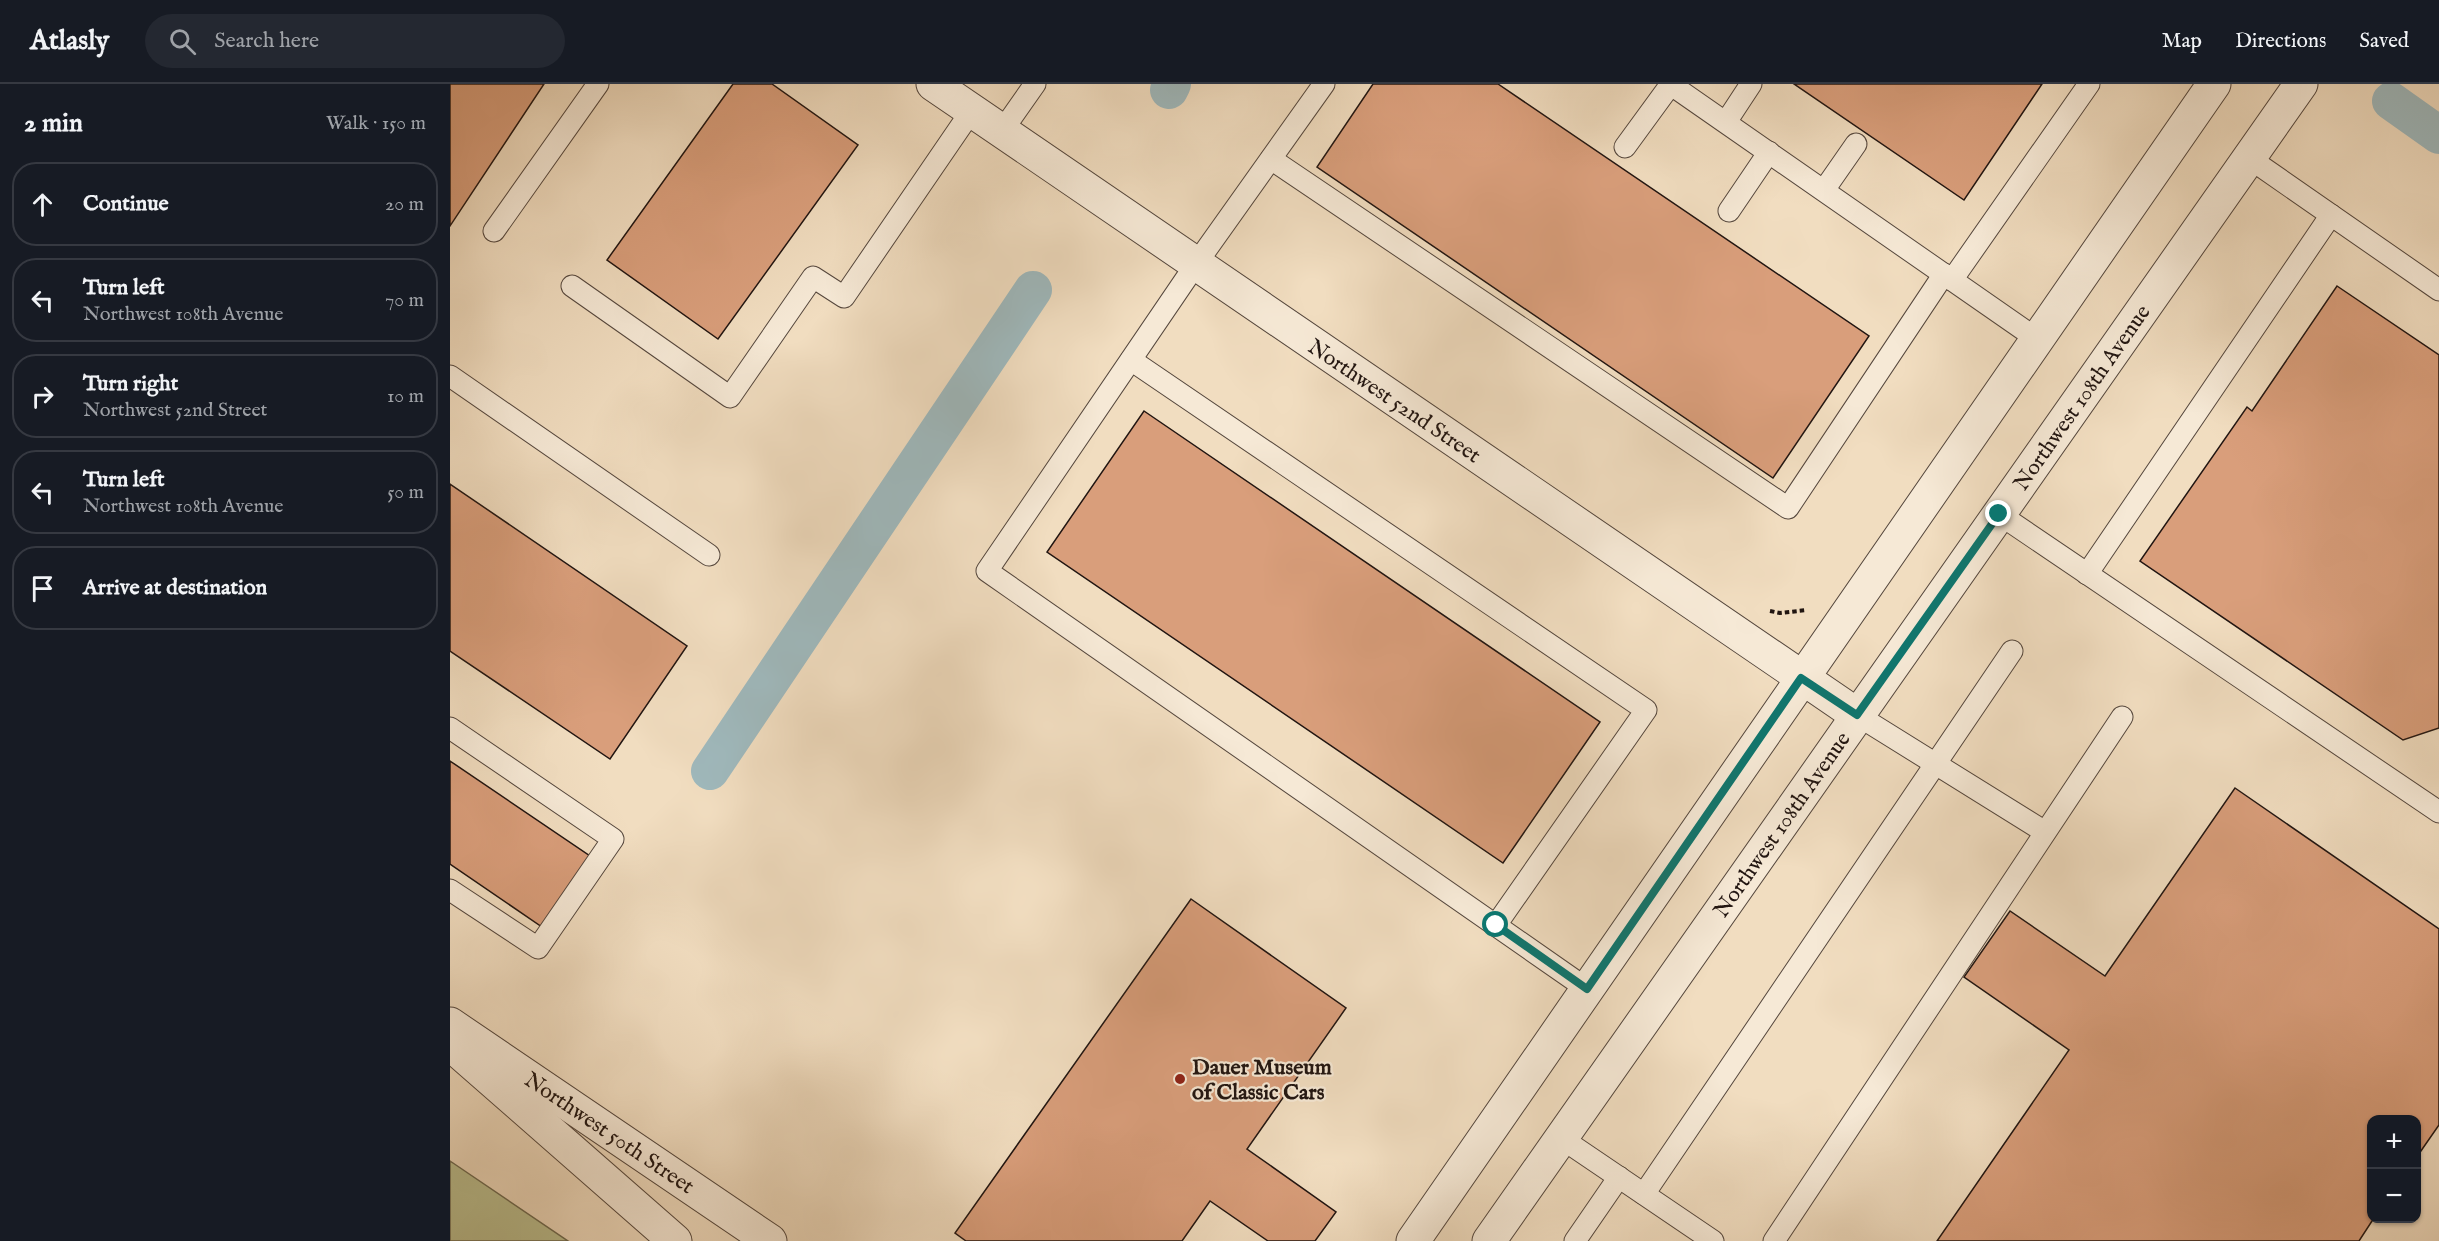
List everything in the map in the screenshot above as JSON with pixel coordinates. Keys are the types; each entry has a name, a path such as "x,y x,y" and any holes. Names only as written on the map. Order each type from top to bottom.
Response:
{"street":[{"name":"Northwest 52nd Street","path":"933,84 1857,715"},
{"path":"1413,1241 2214,84"},
{"name":"Northwest 108th Avenue","path":"1489,1241 2301,84"},
{"name":"Northwest 50th Street","path":"450,1024 770,1241"},
{"name":"Northwest 50th Street","path":"450,1044 675,1241"}],"lane":[{"path":"494,231 598,84"},
{"path":"1002,131 1035,84"},
{"path":"1324,84 1196,264 987,571 1587,989"},
{"path":"1625,147 1671,84 2037,339"},
{"path":"1726,122 1751,84"},
{"path":"1271,159 1788,508 1948,277 2089,84"},
{"path":"572,286 730,397 813,277 844,297 972,110"},
{"path":"1824,190 1856,144"},
{"path":"1729,211 1769,152"},
{"path":"2249,158 2439,290"},
{"path":"2087,574 2331,215"},
{"path":"1131,360 1646,710 1496,925"},
{"path":"450,376 709,555"},
{"path":"1999,514 2439,812"},
{"path":"1644,1194 2012,651"},
{"path":"1857,715 2045,832"},
{"path":"1774,1241 2122,717"},
{"path":"450,728 613,839 538,948 450,890"},
{"path":"1561,1138 1713,1241"},
{"path":"1575,1241 1619,1177"}],"green space":[{"path":"450,1161 453,1163 568,1241 450,1241"}],"building":[{"path":"450,84 544,84 450,226"},
{"path":"733,84 772,84 858,145 718,339 607,260"},
{"path":"1373,84 1498,84 1869,336 1773,478 1317,167"},
{"path":"1794,84 2042,84 1964,200"},
{"path":"2337,286 2439,355 2439,728 2403,740 2140,561 2247,407 2252,411"},
{"path":"1144,411 1600,722 1503,863 1047,552"},
{"path":"450,484 687,646 610,759 450,651"},
{"path":"450,761 590,856 542,927 450,864"},
{"path":"2235,788 2439,929 2439,1125 2421,1151 2421,1115 2367,1115 2367,1223 2371,1223 2359,1241 1937,1241 2069,1050 1964,977 2010,911 2105,976"},
{"name":"Dauer Museum of Classic Cars","path":"1191,899 1346,1008 1247,1149 1336,1212 1315,1241 1268,1241 1210,1201 1182,1241 966,1241 955,1233"}],"waterway":[{"path":"1169,90 1172,84"},
{"path":"2391,101 2439,135"},
{"path":"710,771 1033,290"}],"place":[{"name":"Dauer Museum of Classic Cars","path":"1180,1079"}],"route":[{"path":"1496,925 1587,989 1801,678 1857,715 1999,514"}]}
